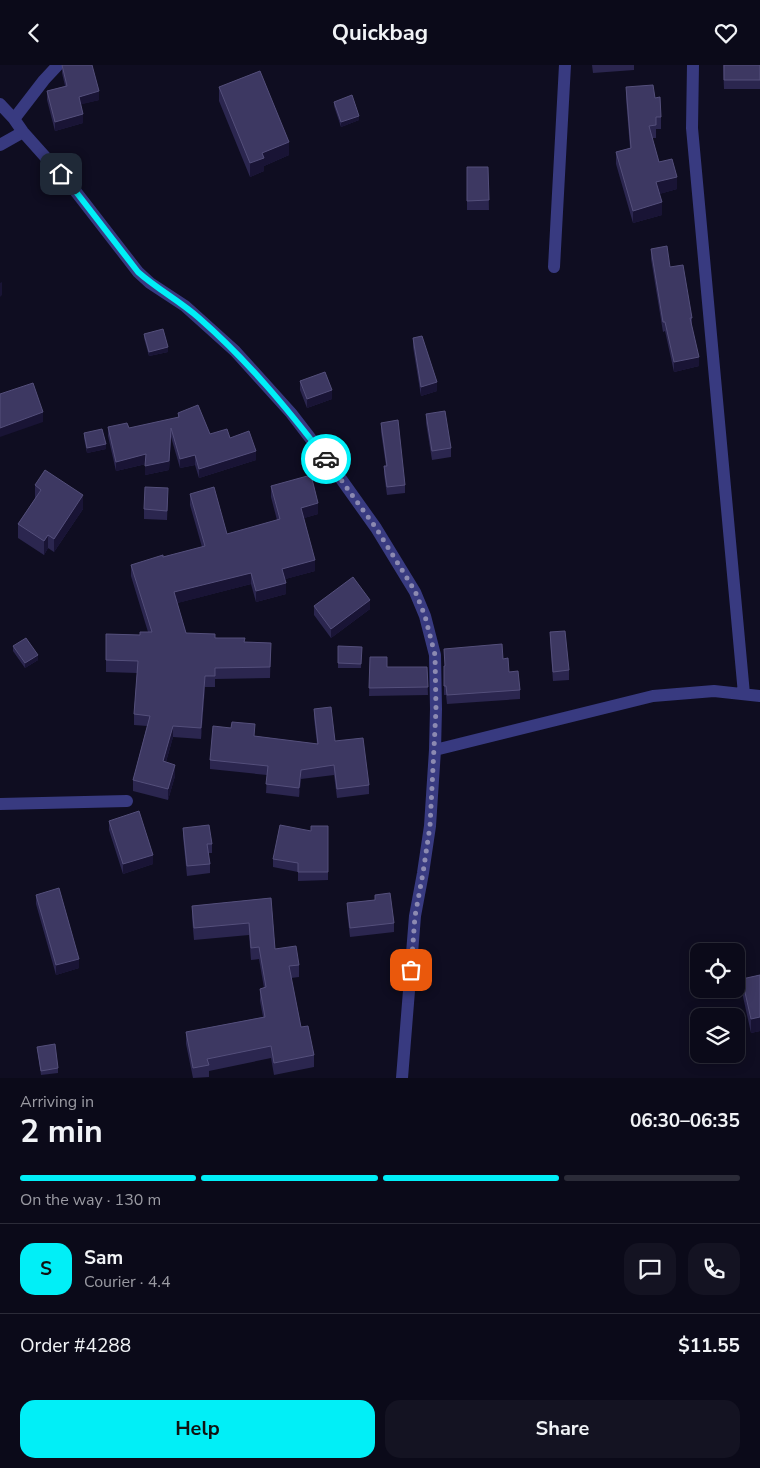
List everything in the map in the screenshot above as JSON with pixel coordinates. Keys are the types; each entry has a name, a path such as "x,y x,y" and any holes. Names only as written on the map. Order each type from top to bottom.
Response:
{"street":[{"path":"14,119 58,65"},
{"path":"554,267 565,65"},
{"path":"693,65 692,128 744,694"},
{"path":"0,104 14,119 22,132 73,188 138,272 150,283 198,317 235,351 284,406 334,469 376,528 415,591 425,616 435,655 435,750 430,826 415,916 401,1078"},
{"path":"0,145 22,132"},
{"path":"435,750 654,696 714,691 760,696"},
{"path":"0,804 127,801"}],"building":[{"path":"62,65 92,65 99,91 79,97 83,114 55,122 47,91 67,86"},
{"path":"724,65 760,65 760,80 724,80"},
{"path":"260,71 289,142 262,153 264,158 250,163 219,87"},
{"path":"653,85 655,98 660,97 661,117 656,117 656,125 649,126 659,162 672,159 677,177 656,182 662,202 633,211 616,152 631,148 626,87"},
{"path":"352,95 359,116 341,122 334,102"},
{"path":"467,167 488,167 489,200 467,201"},
{"path":"667,246 670,267 683,265 692,318 690,318 699,357 674,362 665,322 663,322 651,249"},
{"path":"163,329 168,347 149,352 144,334"},
{"path":"422,336 437,382 421,387 413,338"},
{"path":"325,372 332,390 307,399 300,381"},
{"path":"33,383 43,412 0,428 0,394"},
{"path":"198,405 210,434 227,429 230,438 249,431 256,451 199,469 195,455 180,459 171,428 169,461 145,466 146,454 116,462 108,427 127,423 129,428 179,417 178,413"},
{"path":"445,411 451,448 432,451 426,414"},
{"path":"398,420 405,485 387,487 384,466 387,466 381,423"},
{"path":"102,429 106,444 87,448 84,433"},
{"path":"45,470 83,495 54,539 48,535 44,541 18,524 41,490 35,485"},
{"path":"311,475 318,503 301,508 315,560 282,569 286,583 256,591 251,573 174,592 186,633 215,634 215,638 245,638 244,642 271,643 270,667 215,668 215,676 205,676 201,728 173,726 163,761 175,765 168,789 133,780 150,716 134,714 138,661 106,660 106,634 140,635 140,632 152,632 131,565 163,555 163,557 205,546 190,494 214,487 227,534 280,519 271,486"},
{"path":"145,487 168,488 167,511 144,509"},
{"path":"353,577 370,600 331,629 314,606"},
{"path":"565,631 569,670 553,672 550,632"},
{"path":"26,638 38,655 25,663 13,646"},
{"path":"502,644 503,659 508,658 509,672 518,671 520,690 447,695 446,686 444,686 444,649"},
{"path":"338,646 362,647 361,664 338,663"},
{"path":"370,657 387,657 387,667 427,667 428,687 369,688"},
{"path":"331,707 335,741 363,738 369,785 337,789 334,765 301,770 299,788 266,784 268,766 210,760 213,726 231,728 232,722 255,724 254,736 318,744 314,709"},
{"path":"139,811 153,855 123,864 109,821"},
{"path":"209,825 212,844 207,844 210,864 187,866 183,828"},
{"path":"280,825 311,831 311,826 328,826 328,872 298,872 298,863 273,859"},
{"path":"59,888 79,959 56,965 36,895"},
{"path":"390,893 394,923 350,928 347,903 375,900 375,895"},
{"path":"271,898 275,949 296,946 299,965 289,966 301,1027 308,1026 314,1055 274,1063 271,1046 207,1059 209,1065 193,1068 186,1032 265,1017 260,989 266,987 259,947 251,948 249,923 194,928 192,906"},
{"path":"760,975 760,1017 751,1019 745,992 745,978"},
{"path":"55,1044 58,1068 41,1071 37,1047"}],"way so far":[{"path":"326,459 376,528 415,591 425,616 435,655 435,750 430,826 415,916 411,970"}],"route":[{"path":"61,174 138,272 150,283 185,306 235,351 290,413 326,459"}]}
